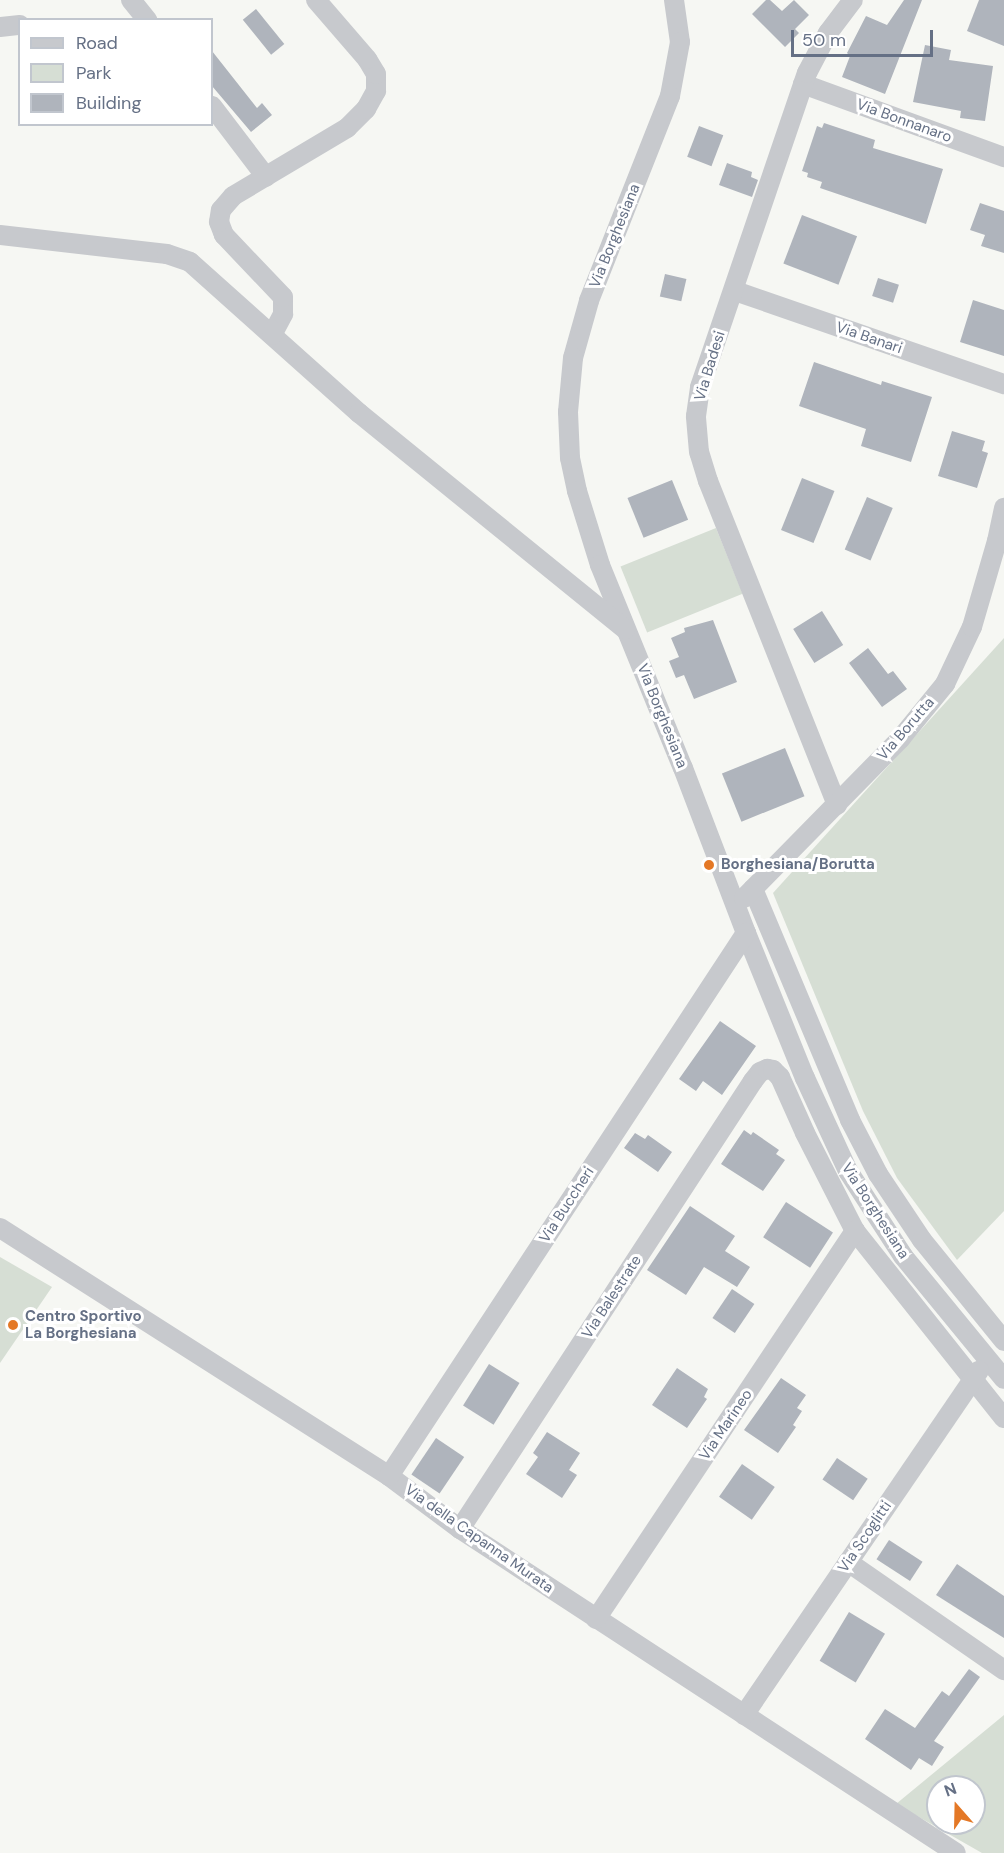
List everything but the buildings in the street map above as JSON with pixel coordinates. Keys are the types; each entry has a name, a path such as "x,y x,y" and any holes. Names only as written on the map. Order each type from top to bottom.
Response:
{"street":[{"path":"131,0 145,18"},
{"path":"272,335 283,314 283,297 228,240 219,222 221,210 228,200 347,128 366,110 376,91 377,80 370,64 316,0"},
{"name":"Via Borghesiana","path":"674,0 680,42 675,80 664,116 587,308 577,344 569,386 569,438 575,485 600,565 735,906 805,1078 848,1172 903,1256 1004,1379"},
{"name":"Via Badesi","path":"837,805 708,482 699,452 696,416 700,387 735,291 803,84 824,39 853,0"},
{"path":"0,27 18,25"},
{"name":"Via Bonnanaro","path":"803,84 1004,157"},
{"path":"213,107 266,177"},
{"path":"0,235 167,254 184,258 196,266 359,413 626,630"},
{"name":"Via Banari","path":"735,291 1004,384"},
{"name":"Via Borutta","path":"735,906 837,805 913,724 950,676 972,627 1001,537 1004,508"},
{"name":"Via Borghesiana","path":"753,889 850,1120 878,1174 922,1240 1004,1341"},
{"name":"Via Buccheri","path":"389,1476 746,933"},
{"name":"Via Borghesiana","path":"767,1069 773,1070 780,1077 805,1133 855,1231 1004,1418"},
{"name":"Via Balestrate","path":"460,1529 753,1081 767,1069"},
{"name":"Via della Capanna Murata","path":"0,1227 389,1476 460,1529 946,1850"},
{"name":"Via Marineo","path":"596,1619 855,1231"},
{"path":"903,1256 922,1240"},
{"name":"Via Scoglitti","path":"744,1715 987,1358"},
{"path":"848,1562 1004,1670"}],"green space":[{"path":"716,528 743,594 647,632 621,567"},
{"path":"1004,638 1004,1211 957,1260 897,1178 863,1111 773,893"},
{"name":"Centro Sportivo La Borghesiana","path":"0,1257 52,1287 0,1363"},
{"path":"1004,1715 1004,1853 982,1853 950,1835 986,1835 986,1775 931,1775"},
{"path":"926,1779 926,1821 896,1804"}],"place":[{"name":"Borghesiana/Borutta","path":"709,865"},
{"name":"Centro Sportivo La Borghesiana","path":"13,1325"}]}
